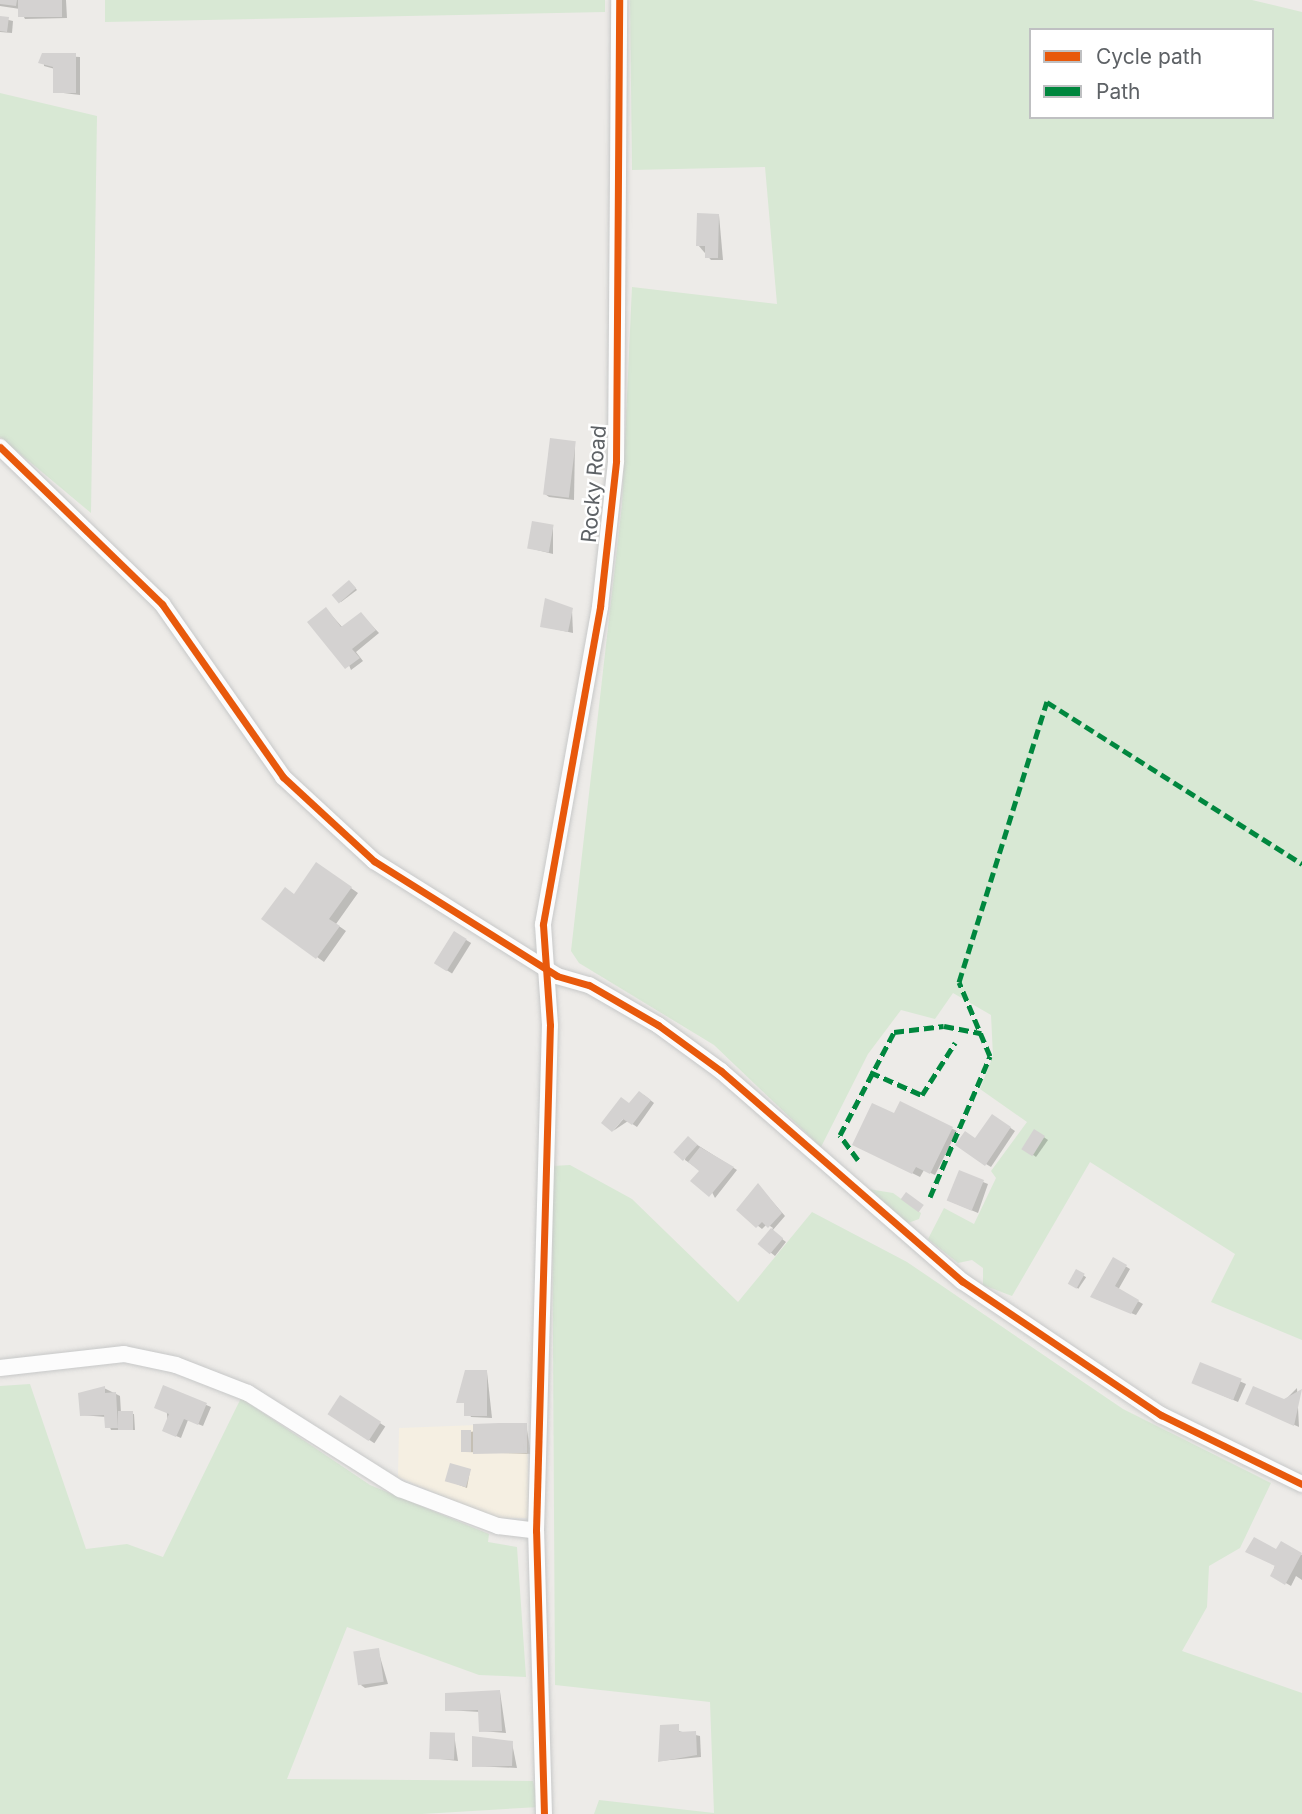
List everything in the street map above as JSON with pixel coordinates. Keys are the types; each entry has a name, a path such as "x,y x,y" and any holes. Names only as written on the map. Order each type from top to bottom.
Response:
{"street":[{"name":"Rocky Road","path":"544,1814 536,1531 550,1025 545,966 550,879 600,607 616,461 619,0"},
{"path":"0,447 162,604 250,734 322,817 460,919 545,966 609,996 721,1071 962,1281 1161,1415 1302,1484"},
{"path":"0,1368 124,1354 176,1365 248,1393 400,1489 498,1526 536,1531"}],"shaded area":[{"path":"527,1423 529,1518 494,1518 398,1477 399,1428"}],"green space":[{"path":"105,0 605,0 605,12 105,22"},
{"path":"630,0 1252,0 1302,12 1302,1340 1211,1302 1235,1254 1090,1162 1012,1296 983,1285 983,1268 972,1260 958,1263 928,1239 944,1208 974,1224 996,1178 991,1171 1027,1122 980,1089 993,1056 991,1015 953,993 935,1019 901,1010 868,1054 821,1147 714,1045 579,963 571,951 622,505 632,287 777,304 765,167 632,170"},
{"path":"0,93 97,116 91,513 0,437"},
{"path":"570,1165 632,1199 738,1302 812,1212 907,1262 1123,1409 1271,1483 1240,1548 1209,1566 1207,1607 1182,1651 1302,1693 1302,1814 594,1814 599,1800 714,1813 710,1702 555,1685 552,1166"},
{"path":"862,1188 893,1193 921,1213 919,1219 908,1223"},
{"path":"30,1384 86,1549 127,1544 163,1557 241,1398 370,1485 489,1534 488,1542 517,1547 526,1677 479,1675 347,1627 287,1779 533,1781 539,1807 422,1814 0,1814 0,1386"}],"building":[{"path":"0,0 17,0 16,6 0,4"},
{"path":"18,0 62,0 62,17 18,17"},
{"path":"0,16 9,17 7,32 0,31"},
{"path":"42,53 76,53 76,93 53,93 53,67 38,63"},
{"path":"697,213 719,214 718,258 705,258 705,246 696,246"},
{"path":"550,438 576,441 569,498 543,495"},
{"path":"532,521 554,525 549,552 527,549"},
{"path":"349,580 356,588 339,603 332,595"},
{"path":"545,598 573,608 568,632 540,627"},
{"path":"326,607 341,627 361,612 376,630 352,649 360,658 345,669 307,622"},
{"path":"316,862 352,887 329,919 340,926 316,959 261,919 285,887 294,894"},
{"path":"454,931 467,939 447,971 434,963"},
{"path":"639,1091 651,1100 632,1125 623,1119 612,1132 601,1123 621,1097 629,1103"},
{"path":"900,1101 953,1127 930,1174 916,1167 912,1174 852,1145 872,1103 894,1113"},
{"path":"992,1114 1011,1127 985,1166 955,1145 965,1131 975,1138"},
{"path":"1034,1129 1045,1136 1032,1156 1021,1149"},
{"path":"688,1136 698,1145 683,1161 673,1152"},
{"path":"700,1147 734,1167 709,1197 690,1181 699,1171 688,1162"},
{"path":"959,1170 984,1180 972,1211 947,1201"},
{"path":"758,1183 782,1213 768,1228 762,1222 756,1228 736,1210"},
{"path":"906,1192 924,1205 919,1212 901,1199"},
{"path":"771,1228 783,1238 770,1254 758,1244"},
{"path":"1113,1257 1127,1265 1115,1286 1139,1300 1131,1314 1090,1297"},
{"path":"1076,1269 1085,1274 1077,1289 1068,1284"},
{"path":"1200,1362 1242,1379 1233,1400 1191,1383"},
{"path":"465,1370 487,1370 487,1416 464,1416 464,1403 456,1403"},
{"path":"163,1385 207,1403 198,1425 184,1419 176,1437 162,1431 169,1414 154,1408"},
{"path":"105,1386 105,1393 116,1392 118,1428 105,1428 104,1415 80,1416 78,1393"},
{"path":"1253,1386 1284,1399 1302,1389 1294,1426 1245,1404"},
{"path":"340,1395 381,1422 369,1441 327,1414"},
{"path":"118,1411 133,1411 133,1430 118,1430"},
{"path":"527,1423 527,1453 473,1454 473,1424"},
{"path":"461,1430 471,1430 471,1452 461,1452"},
{"path":"450,1463 471,1469 466,1487 445,1481"},
{"path":"1254,1537 1276,1549 1281,1541 1302,1553 1285,1585 1270,1576 1275,1566 1245,1552"},
{"path":"379,1648 384,1682 358,1685 353,1652"},
{"path":"500,1690 502,1731 479,1732 478,1710 445,1711 445,1693"},
{"path":"679,1724 679,1732 696,1731 697,1755 658,1762 660,1725"},
{"path":"430,1732 455,1733 454,1760 429,1759"},
{"path":"472,1736 513,1741 512,1766 472,1767"}],"marked path":[{"path":"930,1197 990,1056 959,982 1047,702 1302,864"},
{"path":"858,1160 840,1135 894,1032 944,1026 981,1033"},
{"path":"870,1072 922,1095 955,1043"}],"cycle path":[{"path":"544,1814 536,1531 550,1025 543,924 600,607 616,461 619,0"},
{"path":"0,447 162,604 283,777 374,861 557,976 589,985 658,1025 721,1071 962,1281 1161,1415 1302,1484"}]}
